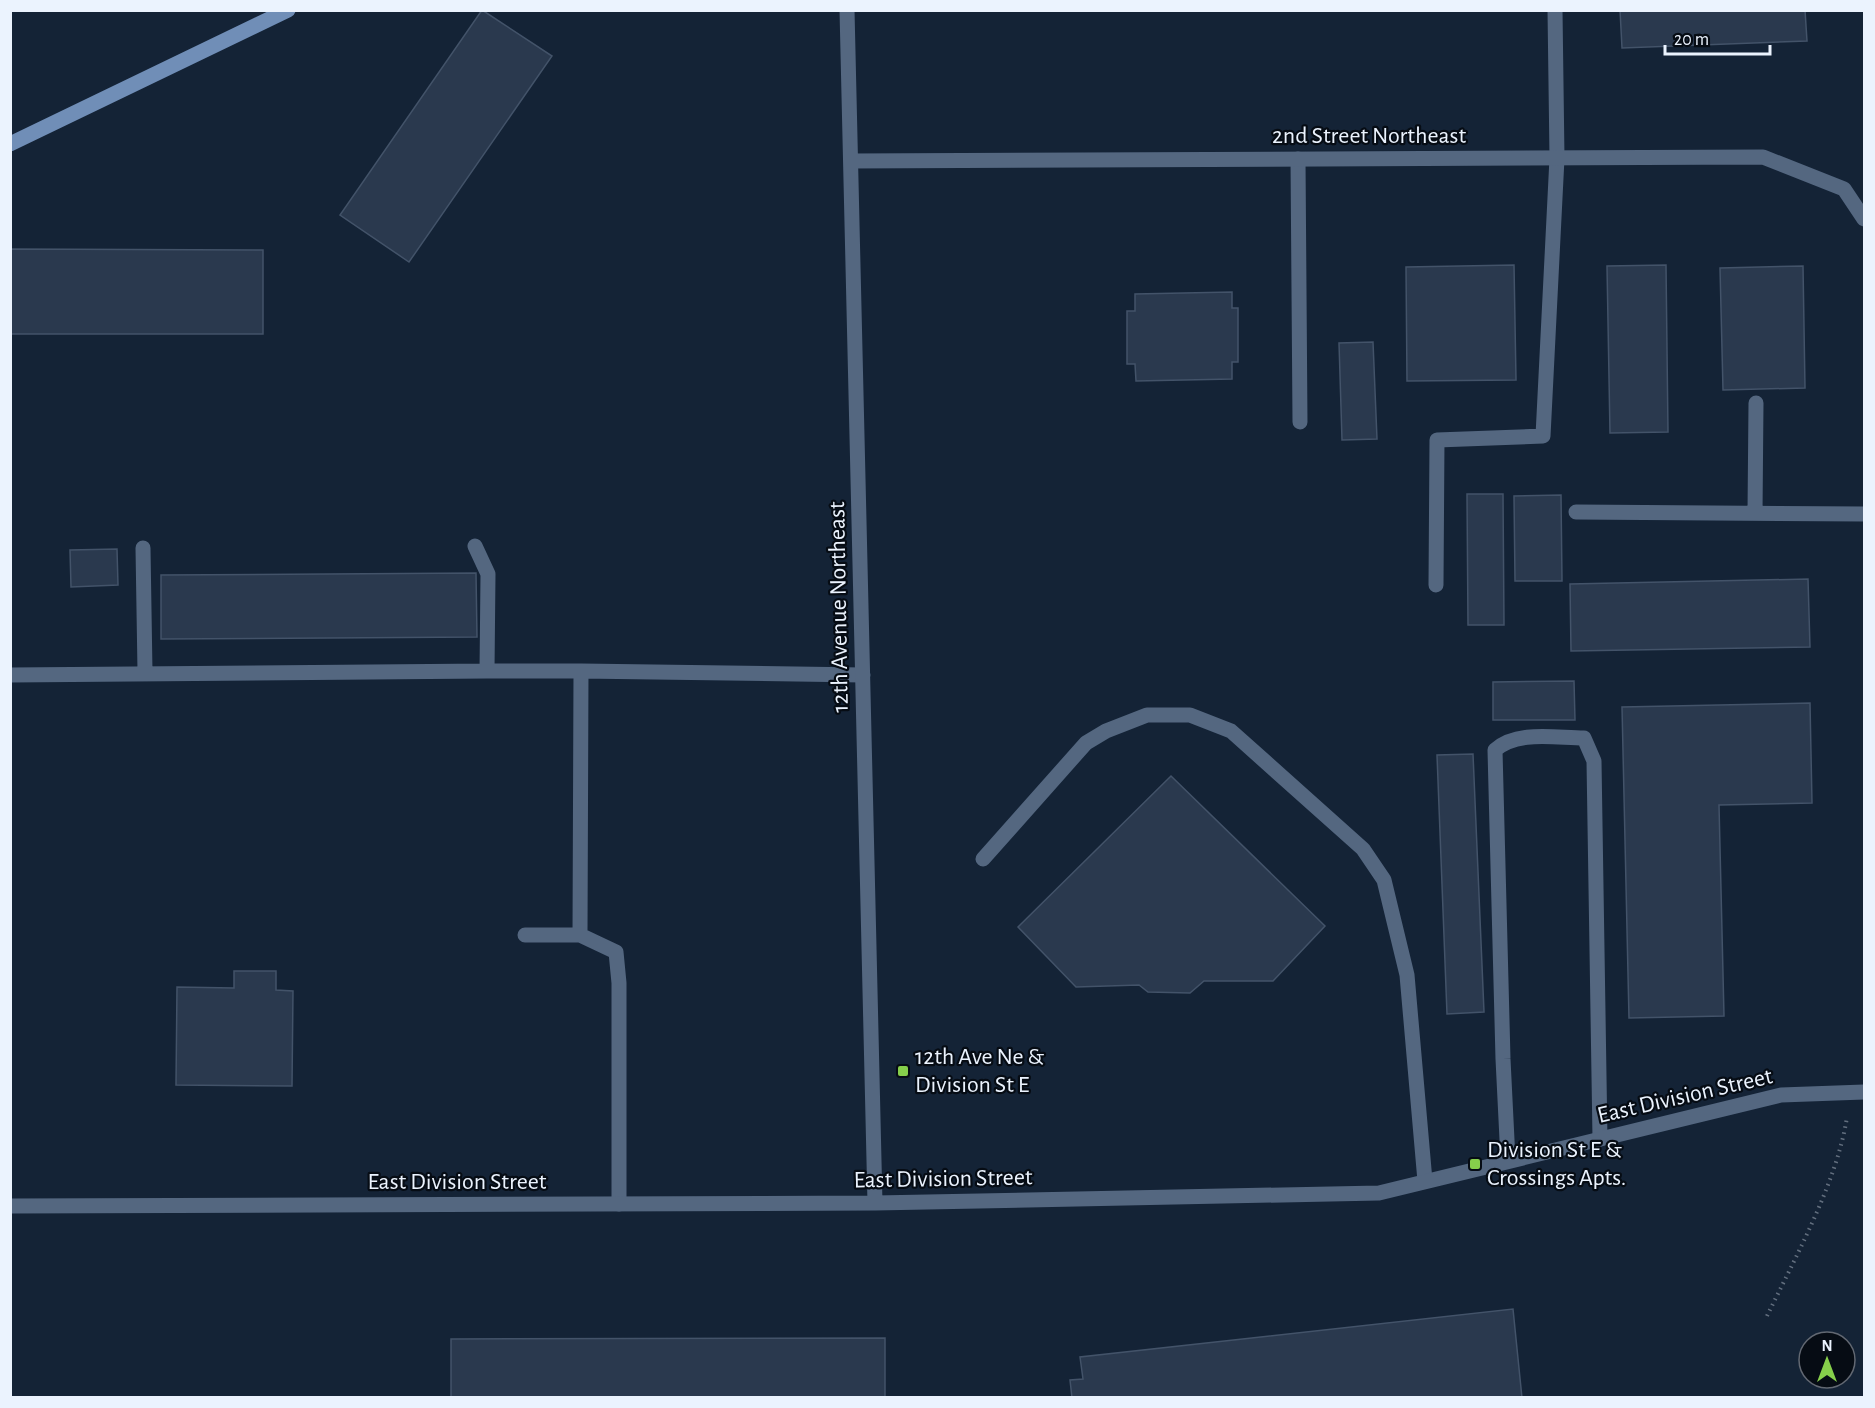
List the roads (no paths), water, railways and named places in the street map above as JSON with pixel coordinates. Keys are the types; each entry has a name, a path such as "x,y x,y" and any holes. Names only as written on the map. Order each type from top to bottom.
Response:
{"street":[{"path":"10,144 288,10"},
{"name":"12th Avenue Northeast","path":"847,10 876,1203"},
{"path":"1436,585 1437,440 1543,436 1557,159 1555,10"},
{"name":"2nd Street Northeast","path":"851,161 1764,157 1844,189 1864,219"},
{"path":"1298,159 1300,422"},
{"path":"1755,513 1756,403"},
{"path":"1576,512 1864,514"},
{"path":"476,546 488,574 487,671"},
{"path":"143,548 145,672"},
{"path":"580,935 581,671"},
{"path":"10,675 145,672 581,671 863,675"},
{"path":"983,859 1086,743 1106,731 1147,715 1190,715 1231,731 1363,849 1384,880 1407,975 1425,1181"},
{"path":"1508,1160 1495,750 1504,742 1516,738 1584,738 1594,761 1600,1139"},
{"path":"525,935 580,935 616,952 619,983 619,1204"},
{"name":"East Division Street","path":"10,1206 876,1203 1379,1192 1781,1095 1858,1091"}],"place":[{"name":"12th Ave Ne & Division St E","path":"903,1071"},
{"name":"Division St E & Crossings Apts.","path":"1475,1164"}]}
